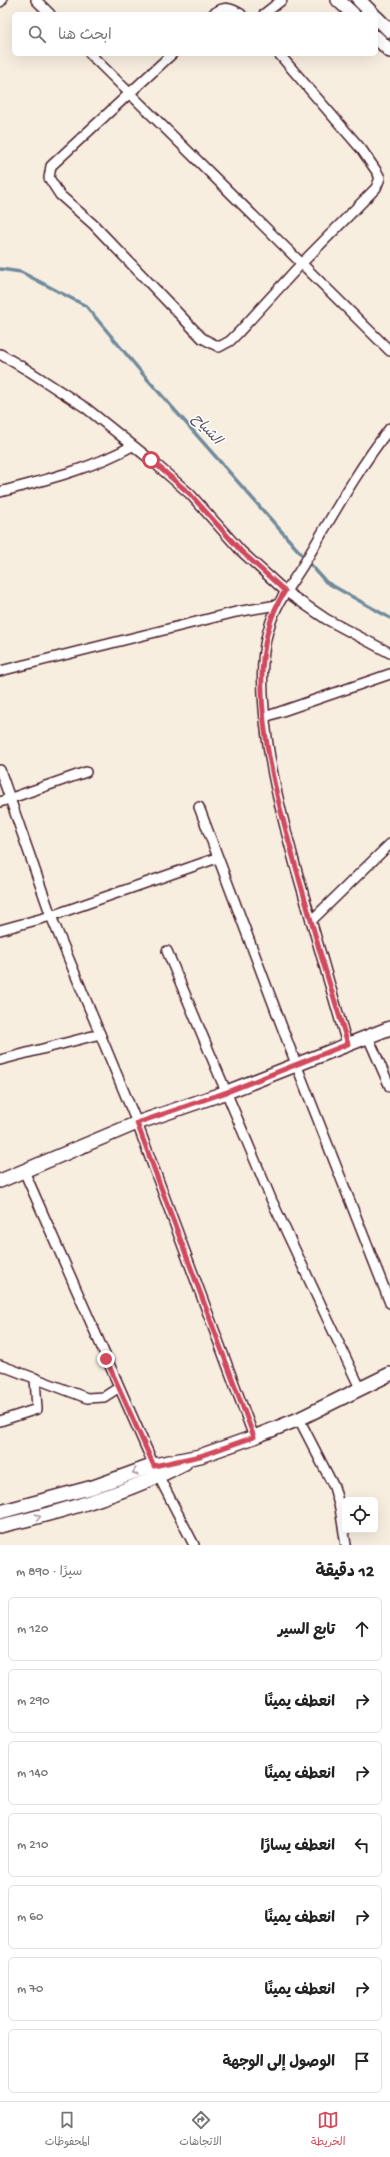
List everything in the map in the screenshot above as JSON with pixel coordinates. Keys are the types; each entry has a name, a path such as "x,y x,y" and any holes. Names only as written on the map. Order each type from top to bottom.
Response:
{"main road":[{"path":"338,0 351,12"},
{"path":"359,0 371,12"},
{"path":"378,19 390,31"},
{"path":"378,39 390,52"},
{"path":"0,1181 137,1123 227,1092 390,1028"},
{"path":"0,1526 50,1514 156,1471 254,1437 299,1419 390,1374"},
{"path":"0,1512 156,1471"}],"street":[{"path":"36,0 48,12"},
{"path":"267,12 282,0"},
{"path":"215,12 230,4 239,12"},
{"path":"92,56 390,351"},
{"path":"170,56 51,166 49,178 60,195 94,225 202,338 218,347 230,341 302,263 366,199 376,188 380,178 362,150 281,56"},
{"path":"0,354 29,370 86,408 151,460 190,494 241,551 285,591 326,619 390,652"},
{"path":"348,1044 311,921 278,800 269,758 262,662 265,640 277,605 307,560 355,477 390,428"},
{"path":"0,492 82,468 115,456 132,446"},
{"path":"0,671 236,612 277,605"},
{"path":"265,717 390,674"},
{"path":"0,770 4,801 137,1123 254,1437"},
{"path":"4,801 86,772"},
{"path":"199,807 296,1064 390,1303"},
{"path":"311,921 390,844"},
{"path":"0,930 51,916 217,858"},
{"path":"167,951 272,1201 360,1388"},
{"path":"0,1060 100,1034"},
{"path":"368,1037 390,1087"},
{"path":"24,1171 118,1388 156,1471 194,1545"},
{"path":"0,1365 87,1398 104,1397 118,1388"},
{"path":"0,1421 37,1409 35,1378"},
{"path":"299,1419 334,1487 340,1508 346,1545"}],"waterway":[{"name":"الشياح","path":"0,269 21,272 86,306 142,373 326,582 390,618"}],"route":[{"path":"106,1359 154,1466 200,1456 254,1437 137,1123 227,1092 348,1044 290,846 269,758 262,688 262,662 265,640 270,624 277,605 285,591 241,551 210,514 190,494 151,460"}]}
